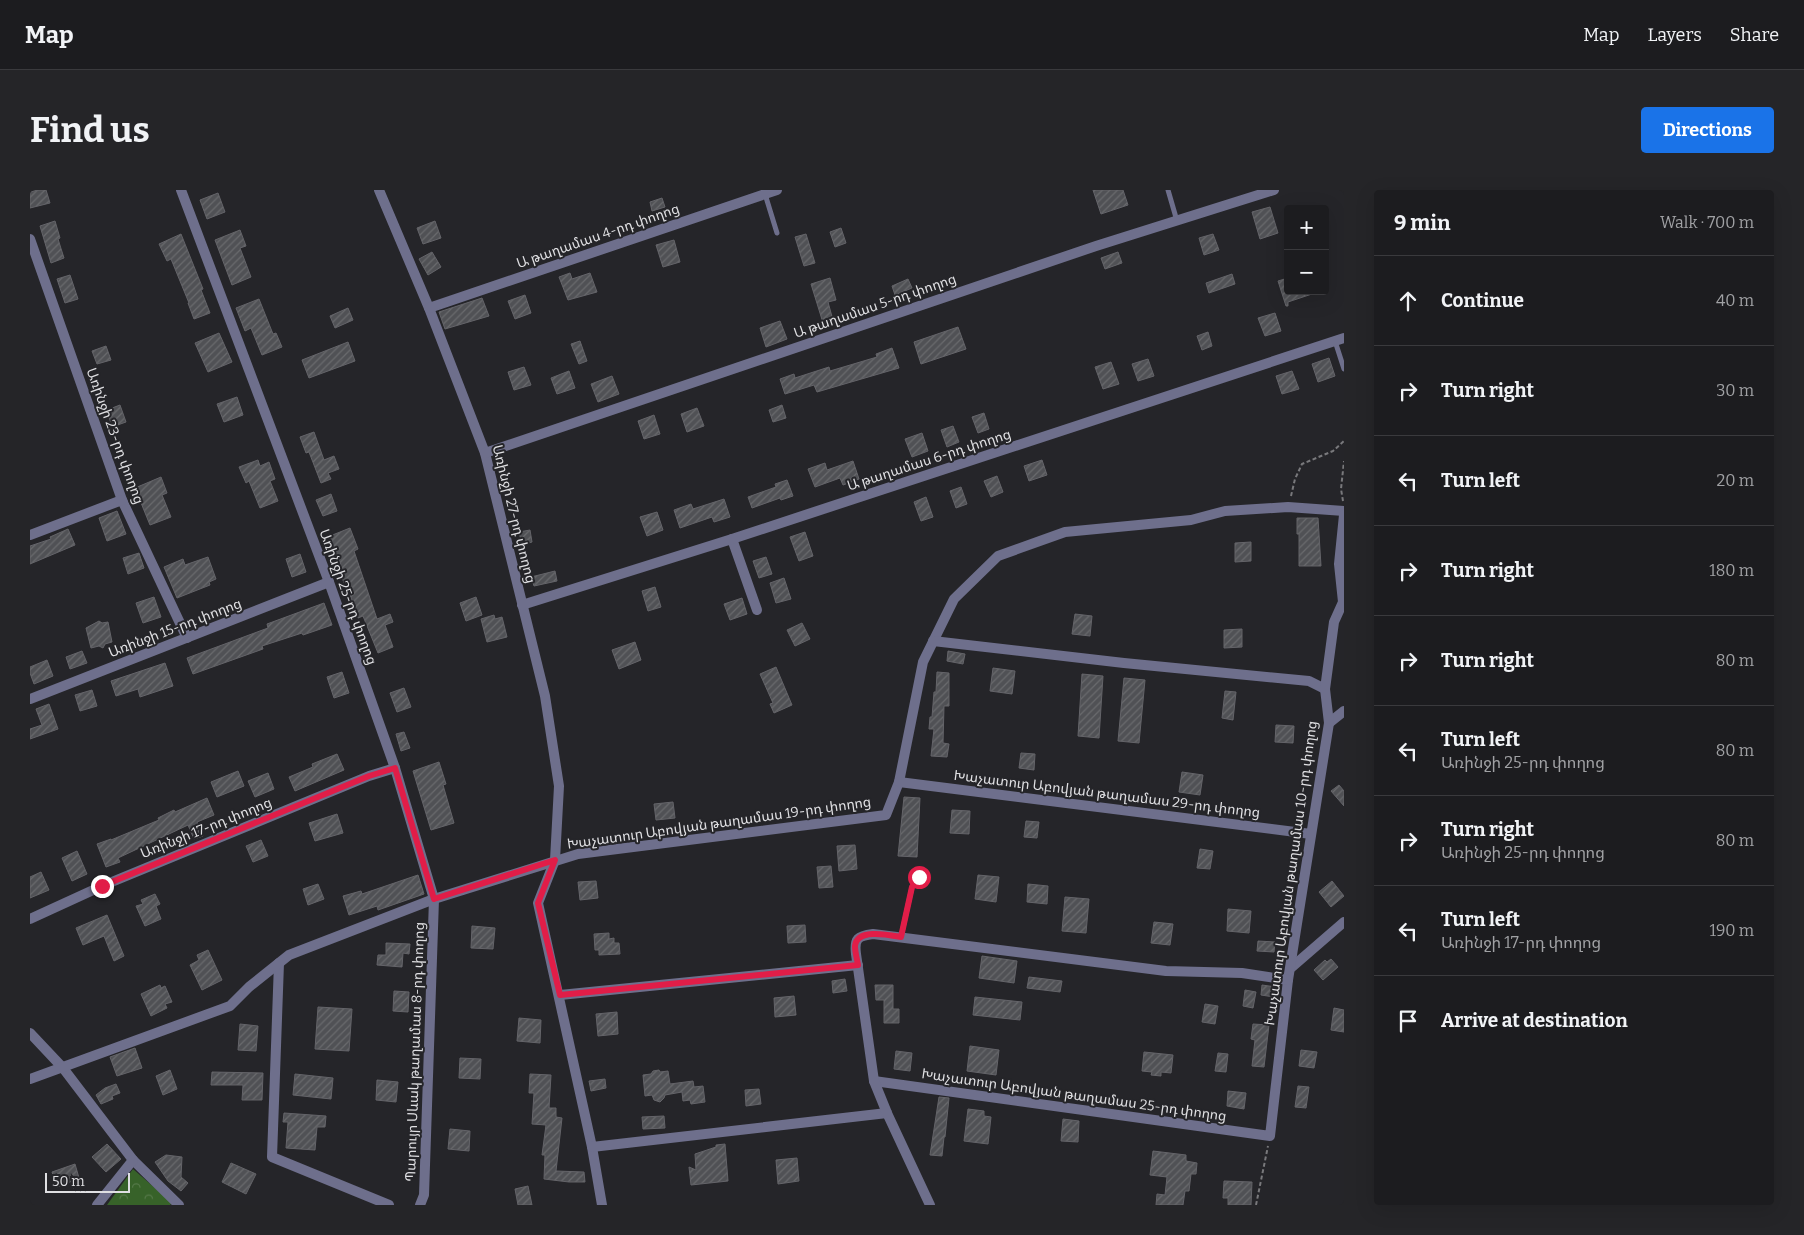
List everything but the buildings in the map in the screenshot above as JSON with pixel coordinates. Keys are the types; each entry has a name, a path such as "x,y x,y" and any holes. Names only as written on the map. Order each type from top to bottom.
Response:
{"street":[{"name":"Առինջի 25-րդ փողոց","path":"181,190 329,582 395,768 434,899"},
{"name":"Առինջի 27-րդ փողոց","path":"379,190 429,308 486,452 545,696 559,786 555,860 538,903 560,995 592,1147 602,1205"},
{"name":"Ա թաղամաս 4-րդ փողոց","path":"429,308 777,190"},
{"name":"Ա թաղամաս 5-րդ փողոց","path":"486,452 1096,246 1274,190"},
{"name":"Առինջի 23-րդ փողոց","path":"30,239 122,500 187,638"},
{"name":"Ա թաղամաս 6-րդ փողոց","path":"522,605 732,540 1339,339"},
{"path":"30,535 122,500"},
{"path":"899,782 922,662 954,599 998,556 1065,532 1191,520 1225,511 1288,507 1344,509"},
{"name":"Խաչատուր Աբովյան թաղամաս 10-րդ փողոց","path":"1270,1136 1288,980 1292,967 1329,723 1325,689 1334,622 1342,602 1339,564 1344,515"},
{"path":"732,540 757,610"},
{"name":"Առինջի 15-րդ փողոց","path":"30,699 329,582"},
{"path":"933,641 1124,663 1309,681 1325,689"},
{"path":"1329,723 1344,712"},
{"name":"Առինջի 17-րդ փողոց","path":"30,920 102,886 369,776 395,768"},
{"name":"Խաչատուր Աբովյան թաղամաս 19-րդ փողոց","path":"555,860 578,854 886,814 899,782"},
{"name":"Խաչատուր Աբովյան թաղամաս 29-րդ փողոց","path":"899,782 1311,834"},
{"path":"30,1079 230,1006 249,987 289,955 434,899 555,860"},
{"name":"Պարույր Սևակ թաղամաս 8-րդ փողոց","path":"420,1205 424,1195 434,899"},
{"path":"1292,967 1344,922"},
{"path":"930,1205 887,1114 874,1081 855,945 857,939 863,935 874,934 901,937 1166,971 1242,973 1288,980"},
{"path":"279,963 272,1157 389,1205"},
{"path":"560,995 858,965"},
{"path":"30,1033 63,1068 132,1160 179,1205"},
{"name":"Խաչատուր Աբովյան թաղամաս 25-րդ փողոց","path":"874,1081 1270,1136"},
{"path":"592,1147 887,1114"},
{"path":"97,1205 132,1160"}],"lane":[{"path":"1168,190 1177,221"},
{"path":"765,194 777,233"},
{"path":"1339,339 1344,369"},
{"path":"901,937 912,887 919,877"}],"path":[{"path":"1288,507 1295,478 1302,464 1333,451 1344,441"},
{"path":"1344,461 1341,489 1344,509"},
{"path":"1256,1205 1270,1136"}],"green space":[{"path":"133,1169 172,1203 170,1205 107,1205"}],"route":[{"path":"102,886 369,776 395,768 434,899 555,860 538,903 560,995 858,965 855,945 857,939 863,935 874,934 901,937 912,887 919,877"}]}
